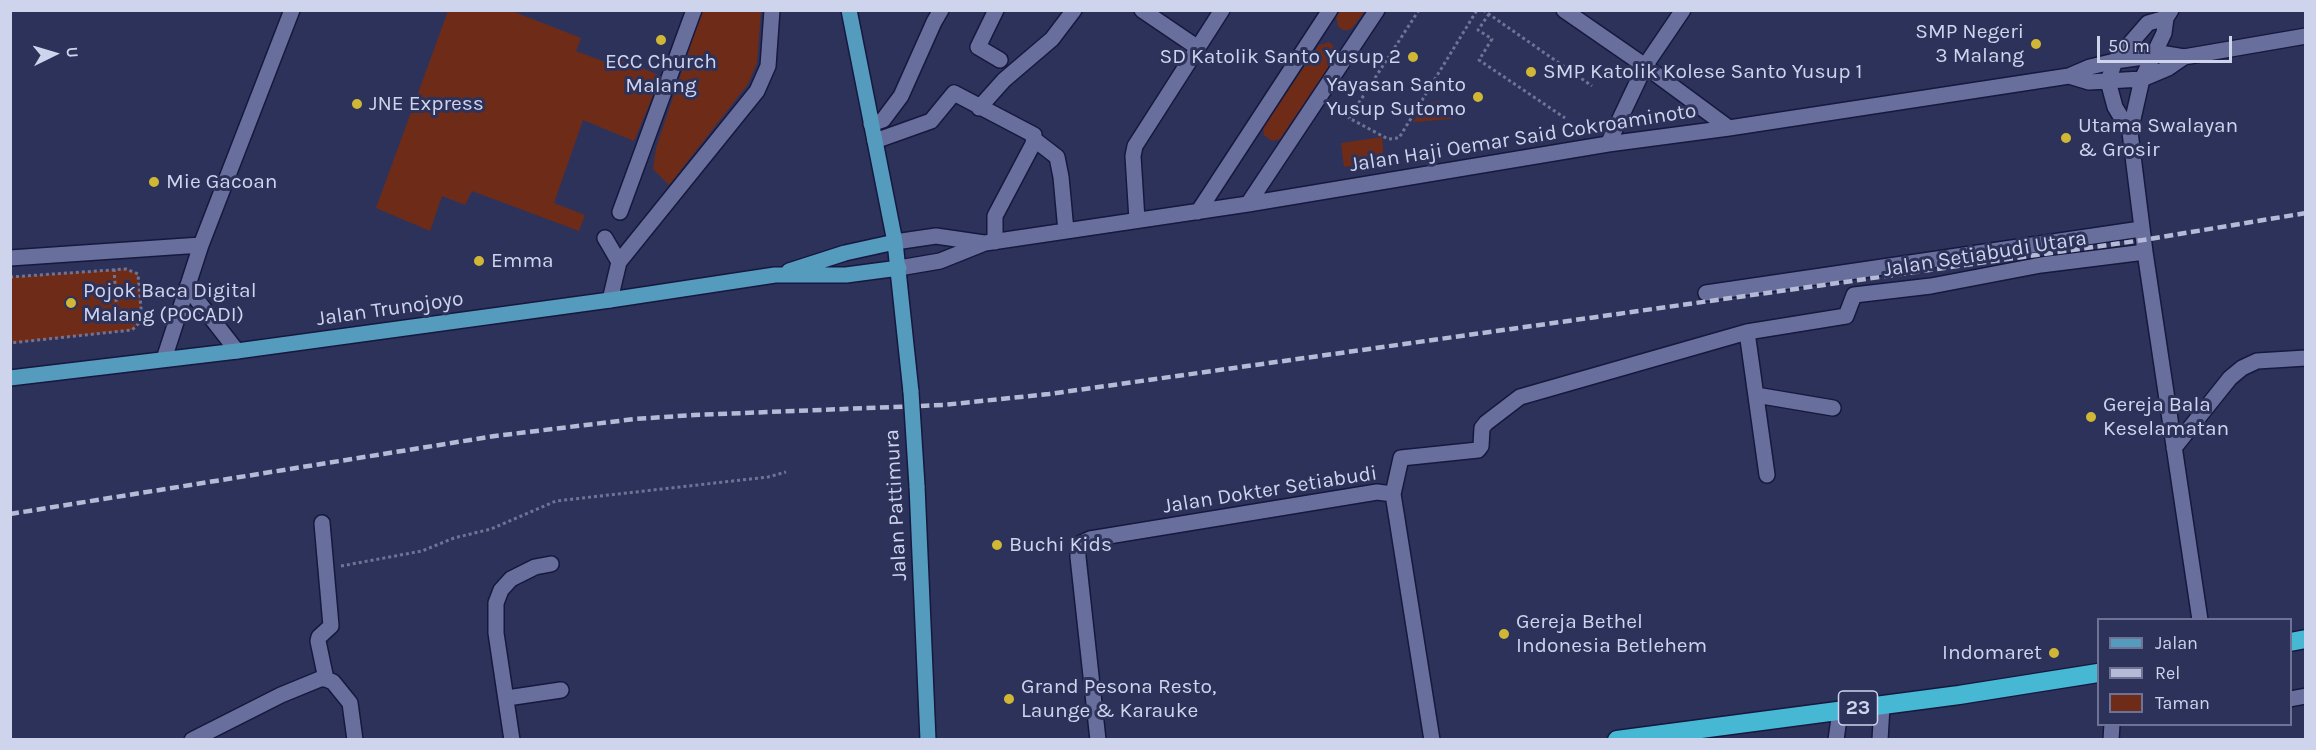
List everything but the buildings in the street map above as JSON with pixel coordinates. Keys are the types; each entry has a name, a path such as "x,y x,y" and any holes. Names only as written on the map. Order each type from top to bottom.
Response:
{"highway":[{"name":"23","path":"1617,740 1882,706 2097,673"}],"main road":[{"path":"849,10 895,242"},
{"name":"Jalan Pattimura","path":"895,242 911,392 928,740"},
{"name":"Jalan Trunojoyo","path":"775,275 845,253 895,242"},
{"name":"Jalan Trunojoyo","path":"10,378 237,351 775,275 846,275 899,268"}],"street":[{"path":"164,359 201,245 292,10"},
{"path":"620,212 694,10"},
{"path":"610,300 619,262 757,91 768,66 772,10"},
{"path":"871,124 883,120 901,96 941,10"},
{"path":"996,10 978,47 1000,60"},
{"path":"979,108 1004,80 1052,39 1074,10"},
{"path":"1142,10 1198,48"},
{"path":"1137,220 1133,156 1135,146 1222,10"},
{"path":"1198,212 1330,10"},
{"path":"1248,204 1377,10"},
{"path":"1564,10 1729,128"},
{"path":"1608,144 1645,66 1683,10"},
{"path":"2169,14 2164,33 2142,79 2130,132 2141,229 2200,618"},
{"path":"2130,132 2115,108 2108,81 2115,61 2148,23 2169,14"},
{"path":"2142,79 2168,68 2184,57 2306,36"},
{"name":"Jalan Haji Oemar Said Cokroaminoto","path":"899,268 940,261 990,243 1248,204 1608,144 1729,128 2069,76 2090,67 2115,61 2166,54 2184,57"},
{"name":"Jalan Haji Oemar Said Cokroaminoto","path":"2069,76 2089,82 2142,79"},
{"path":"875,141 931,120 954,93 979,108 1032,133 1035,140 1057,157 1066,231"},
{"path":"990,243 995,216 1035,140"},
{"path":"1706,293 2141,229"},
{"name":"Jalan Haji Oemar Said Cokroaminoto","path":"895,242 936,236 990,243"},
{"path":"605,238 619,262"},
{"path":"10,258 201,245"},
{"name":"Jalan Setiabudi Utara","path":"1846,316 1854,295 1931,286 2041,265 2145,252"},
{"path":"188,287 237,351"},
{"name":"Jalan Dokter Setiabudi","path":"1098,740 1078,557 1081,543 1090,539 1377,492 1393,494 1401,458 1478,450 1481,446 1482,428 1486,423 1520,398 1747,332 1846,316"},
{"path":"1747,332 1767,475"},
{"path":"2174,448 2230,378 2242,368 2257,362 2306,358"},
{"path":"1756,395 1833,408"},
{"path":"1393,494 1431,740"},
{"path":"321,523 332,626 322,633 318,641 326,679"},
{"path":"512,740 495,633 496,603 501,590 512,579 535,567 551,564"},
{"path":"192,740 281,694 321,679 333,682 350,703 355,740"},
{"path":"507,698 561,690"},
{"path":"1880,740 1882,706"},
{"path":"1836,740 1840,711"}],"path":[{"path":"1419,10 1349,118 1388,139 1399,138 1477,10"},
{"path":"1483,10 1592,86"},
{"path":"1488,14 1478,30 1492,39 1479,60 1565,118"},
{"path":"114,267 117,314"},
{"path":"10,277 126,269 138,274 142,320 132,330 10,343"},
{"path":"327,569 422,550 454,538 491,529 556,501 768,477 786,472"}],"green space":[{"path":"448,11 512,11 581,38 576,51 608,63 611,55 661,76 634,141 583,120 554,203 585,215 579,231 472,191 465,205 442,196 430,231 376,208"},
{"path":"702,11 761,11 757,63 748,84 669,185 653,169 656,148"},
{"path":"1340,11 1365,11 1352,28 1343,30 1338,26 1336,16"},
{"path":"1329,42 1336,53 1334,59 1280,139 1272,141 1264,135 1263,127 1319,45"},
{"path":"1439,101 1452,109 1451,119 1413,122 1426,104"},
{"path":"1382,137 1384,161 1344,167 1341,143"},
{"path":"126,269 138,274 142,320 132,330 11,343 11,277"}],"railway":[{"path":"10,514 495,436 635,419 943,405 1049,394 2143,240 2306,213"}],"place":[{"name":"ECC Church Malang","path":"661,40"},
{"name":"SMP Negeri 3 Malang","path":"2036,44"},
{"name":"SD Katolik Santo Yusup 2","path":"1413,57"},
{"name":"SMP Katolik Kolese Santo Yusup 1","path":"1531,72"},
{"name":"Yayasan Santo Yusup Sutomo","path":"1478,97"},
{"name":"JNE Express","path":"357,104"},
{"name":"Utama Swalayan & Grosir","path":"2066,138"},
{"name":"Mie Gacoan","path":"154,182"},
{"name":"Emma","path":"479,261"},
{"name":"Pojok Baca Digital Malang (POCADI)","path":"71,303"},
{"name":"Gereja Bala Keselamatan","path":"2091,417"},
{"name":"Buchi Kids","path":"997,545"},
{"name":"Gereja Bethel Indonesia Betlehem","path":"1504,634"},
{"name":"Indomaret","path":"2054,653"},
{"name":"Grand Pesona Resto, Launge & Karauke","path":"1009,699"}]}
